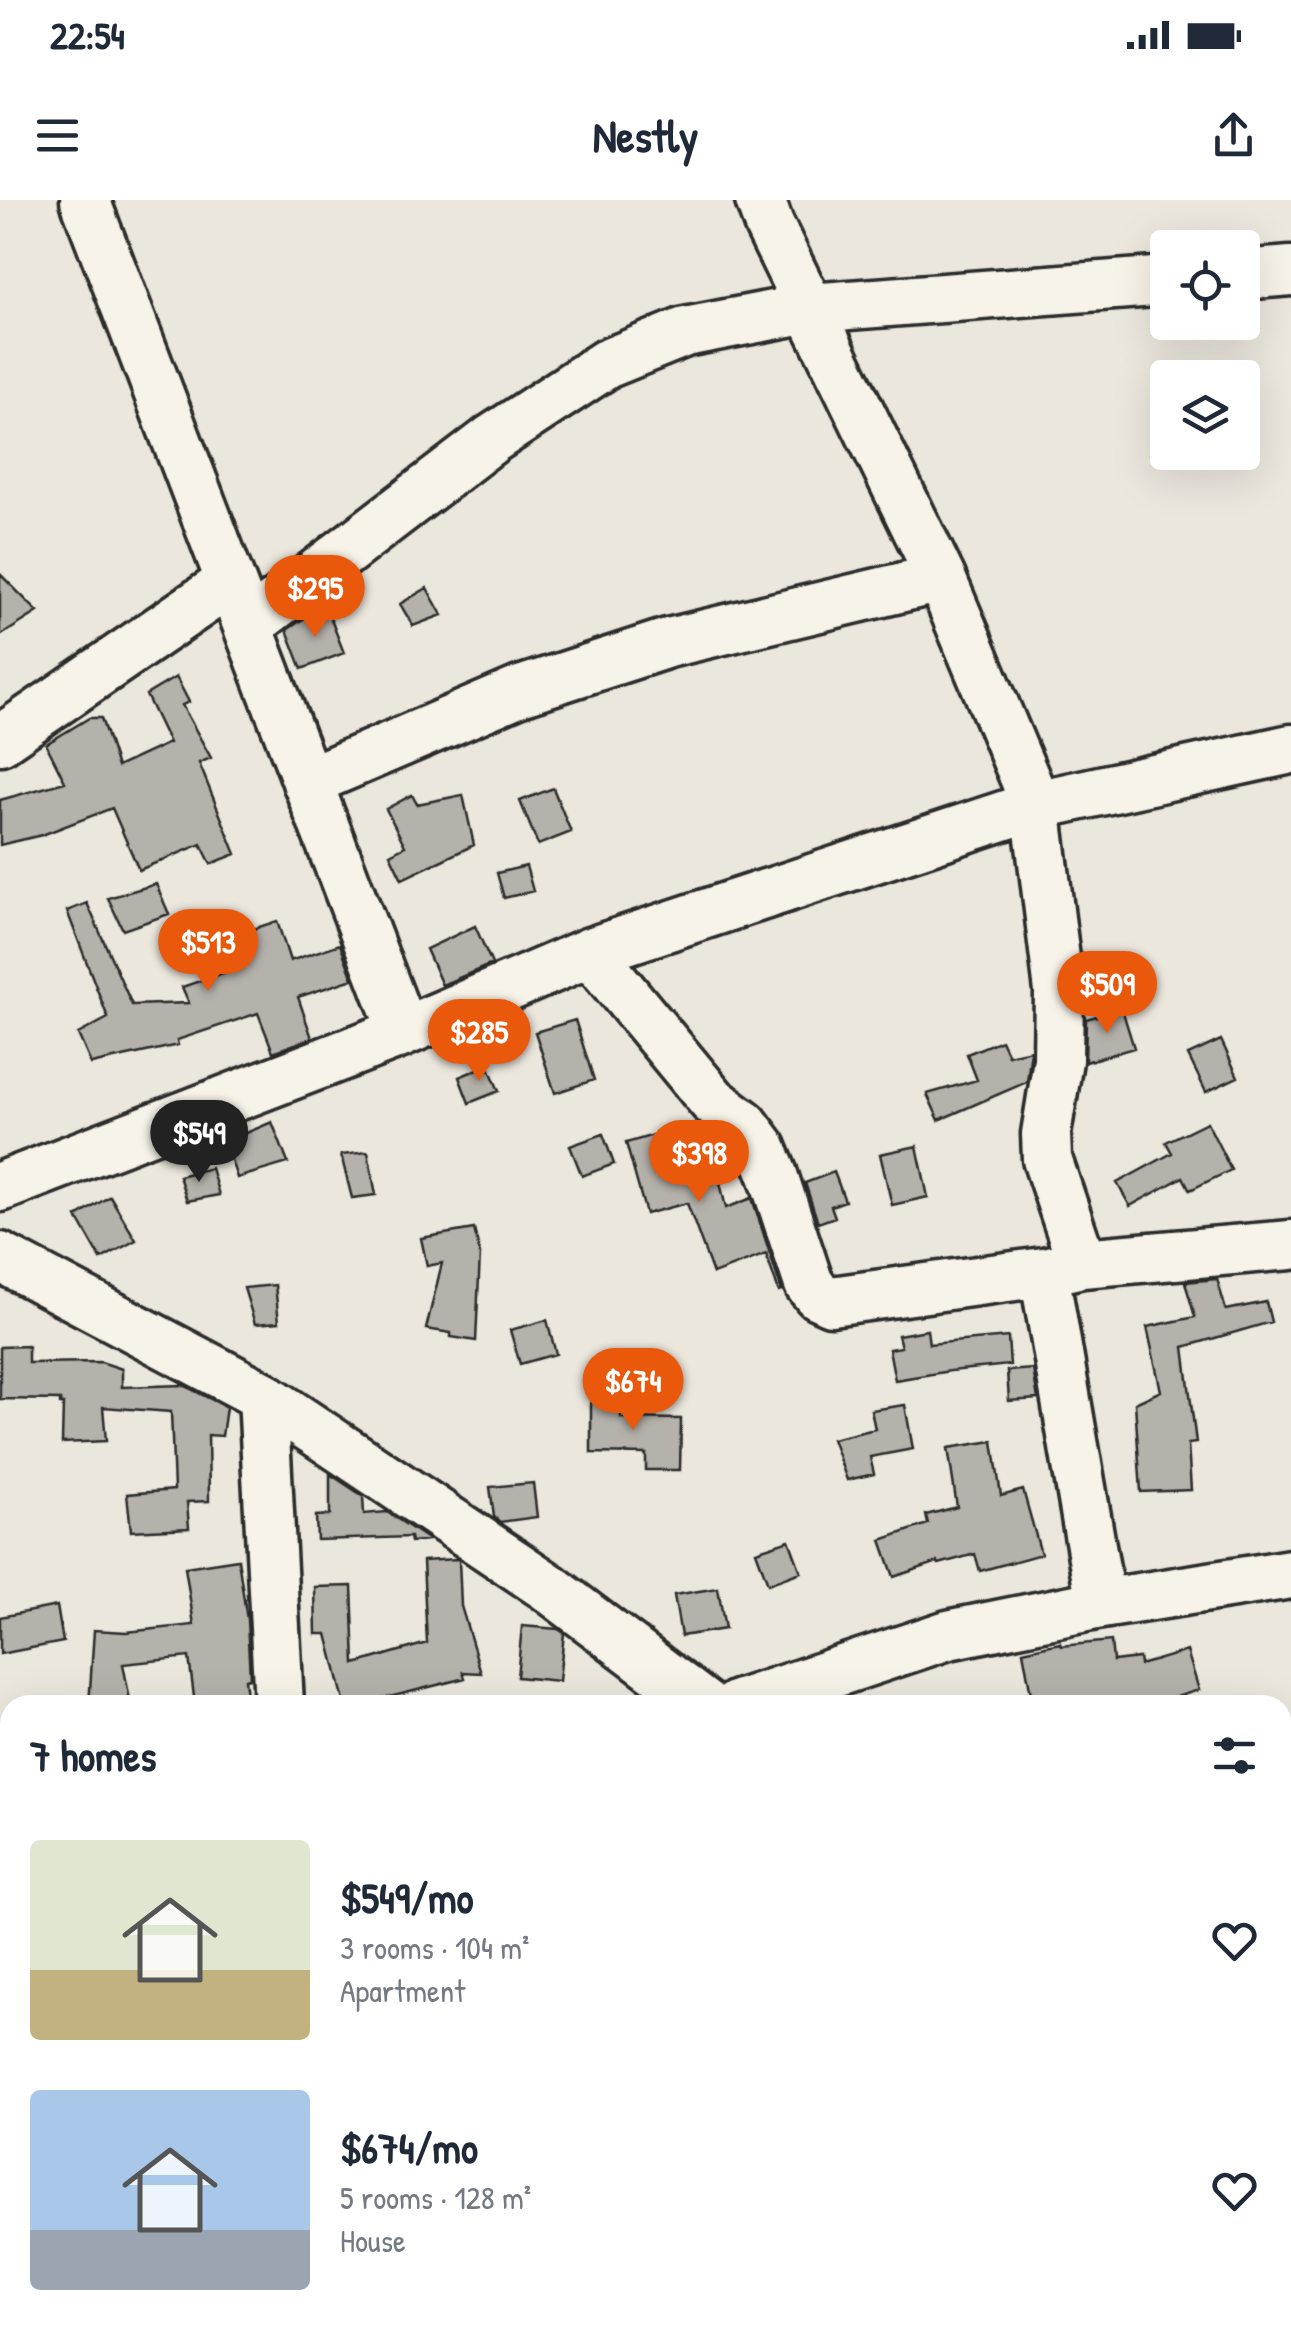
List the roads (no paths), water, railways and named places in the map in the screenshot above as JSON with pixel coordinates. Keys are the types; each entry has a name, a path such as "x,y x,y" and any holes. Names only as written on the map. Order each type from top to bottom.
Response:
{"street":[{"path":"84,200 403,1032"},
{"path":"760,200 941,578 1036,805 1059,991 1058,1060 1046,1134 1047,1158 1101,1604"},
{"path":"1260,274 1291,272"},
{"path":"248,626 492,439 606,364 685,332 809,308 1150,282"},
{"path":"307,782 539,684 668,643 941,578"},
{"path":"0,740 230,582"},
{"path":"0,1187 403,1032 590,952 1036,805 1291,749"},
{"path":"590,952 713,1102 744,1124 762,1148 809,1284 818,1295 831,1301 1063,1267 1291,1245"},
{"path":"0,1256 264,1396 548,1587 691,1695"},
{"path":"264,1396 278,1695"},
{"path":"768,1695 948,1636 1101,1604 1291,1574"}]}
